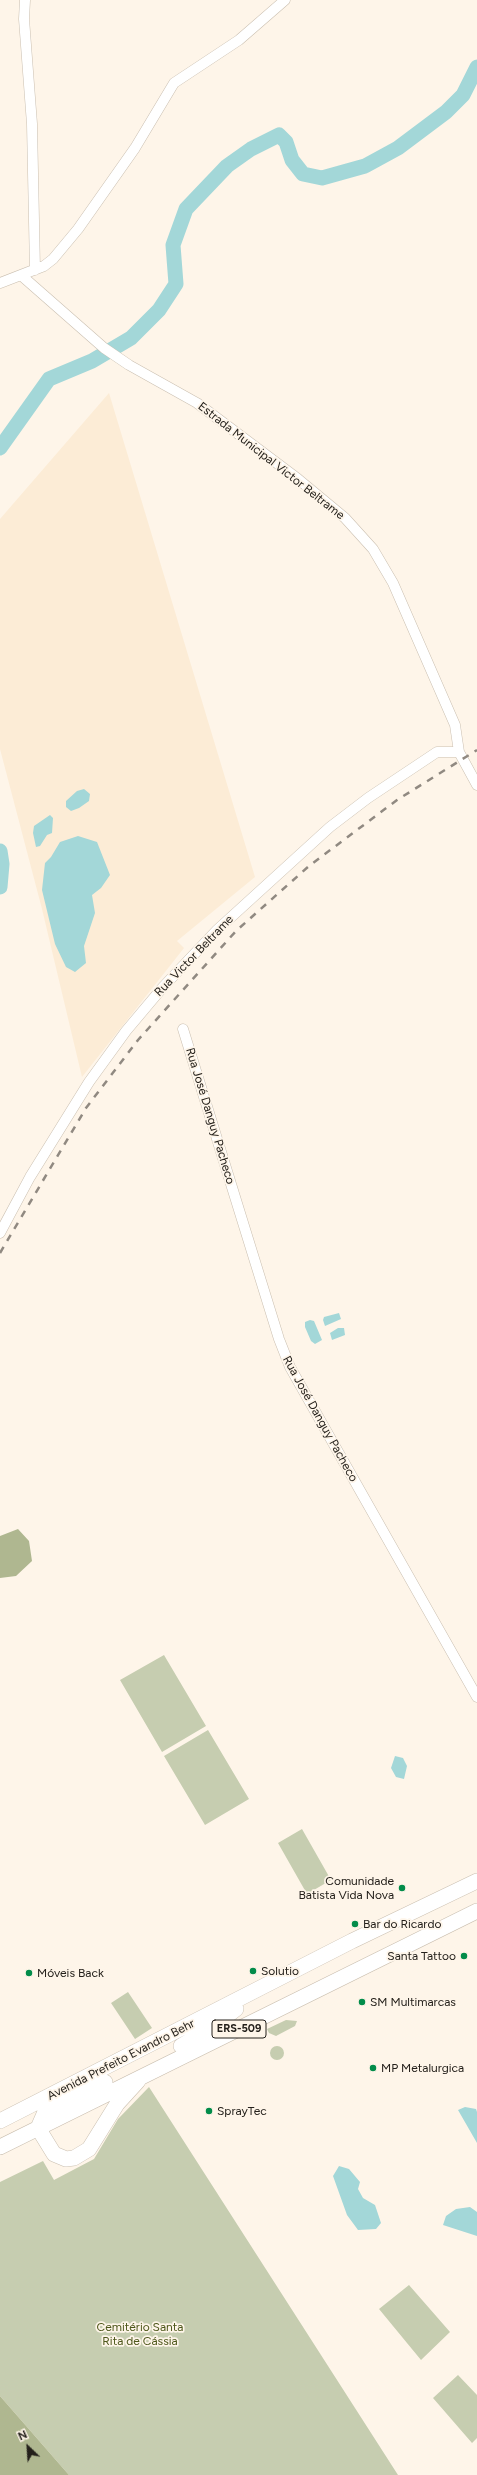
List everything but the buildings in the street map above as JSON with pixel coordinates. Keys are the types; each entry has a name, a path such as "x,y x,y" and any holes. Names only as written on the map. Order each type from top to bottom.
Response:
{"highway":[{"name":"Avenida Prefeito Evandro Behr","path":"0,2121 345,1945 477,1881"},
{"name":"Avenida Prefeito Evandro Behr","path":"0,2147 477,1911"},
{"path":"144,2075 117,2104 96,2141 82,2154 66,2158 54,2154 38,2128 45,2112 193,2040 265,1987"}],"street":[{"path":"25,0 24,19 32,124 35,270"},
{"path":"0,283 35,270 53,258 78,229 135,148 174,83 239,40 285,0"},
{"name":"Estrada Municipal Victor Beltrame","path":"22,276 104,348 129,365 197,403 298,479 345,518 373,549 393,583 455,725 459,752 477,785"},
{"name":"Rua Victor Beltrame","path":"0,1233 30,1177 89,1082 153,998 217,930 330,827 368,798 437,752 459,752"},
{"name":"Rua José Danguy Pacheco","path":"183,1028 285,1356 477,1697"}],"shaded area":[{"path":"109,393 255,877 177,941 184,948 82,1077 42,909 0,749 0,519"}],"green space":[{"path":"18,1529 29,1541 32,1561 16,1576 0,1578 0,1536"},
{"path":"164,1655 206,1726 162,1752 120,1680"},
{"path":"208,1730 249,1799 205,1825 164,1756"},
{"path":"302,1829 331,1880 307,1894 278,1843"},
{"path":"128,1992 152,2028 135,2039 111,2003"},
{"path":"286,2020 297,2021 295,2026 276,2036 269,2033 267,2029"},
{"path":"277,2046 282,2048 284,2053 282,2058 277,2060 272,2058 270,2053 272,2048"},
{"name":"Cemitério Santa Rita de Cássia","path":"149,2087 398,2475 69,2475 0,2396 0,2182 43,2161 54,2180 94,2159 118,2119"},
{"path":"409,2285 450,2332 421,2360 379,2309"},
{"path":"458,2375 477,2395 477,2438 472,2443 433,2398"},
{"path":"0,2396 69,2475 0,2475"}],"water":[{"path":"84,789 90,794 89,801 79,808 71,811 66,807 66,801 77,791"},
{"path":"50,815 53,818 52,833 47,835 40,846 36,847 33,833 34,826"},
{"path":"78,836 97,842 110,875 101,888 92,895 95,913 84,946 86,963 75,972 66,967 55,944 42,890 45,863 51,857 60,842"},
{"path":"339,1313 341,1319 325,1326 323,1320 324,1317"},
{"path":"310,1320 314,1321 322,1340 315,1344 311,1341 305,1327 305,1322"},
{"path":"338,1328 344,1328 345,1335 332,1340 330,1333"},
{"path":"395,1756 403,1758 407,1766 404,1779 396,1777 391,1768"},
{"path":"465,2107 476,2109 477,2112 477,2143 458,2110"},
{"path":"339,2166 349,2169 360,2182 358,2189 363,2198 375,2205 381,2223 376,2229 358,2230 347,2215 333,2176"},
{"path":"470,2207 477,2212 477,2236 443,2225 446,2216 456,2209"}],"waterway":[{"path":"0,448 49,379 92,361 131,338 159,310 176,284 173,245 186,209 227,166 251,149 279,135 286,142 292,160 303,174 322,178 365,166 398,148 446,112 463,95 477,67"},
{"path":"0,851 2,864 0,887"}],"railway":[{"path":"0,1253 86,1108 138,1040 236,931 309,866 397,800 477,750"}],"place":[{"name":"Comunidade Batista Vida Nova","path":"402,1888"},
{"name":"Bar do Ricardo","path":"355,1924"},
{"name":"Santa Tattoo","path":"464,1956"},
{"name":"Solutio","path":"253,1971"},
{"name":"Móveis Back","path":"29,1973"},
{"name":"SM Multimarcas","path":"362,2002"},
{"name":"MP Metalurgica","path":"373,2068"},
{"name":"SprayTec","path":"209,2111"}]}
